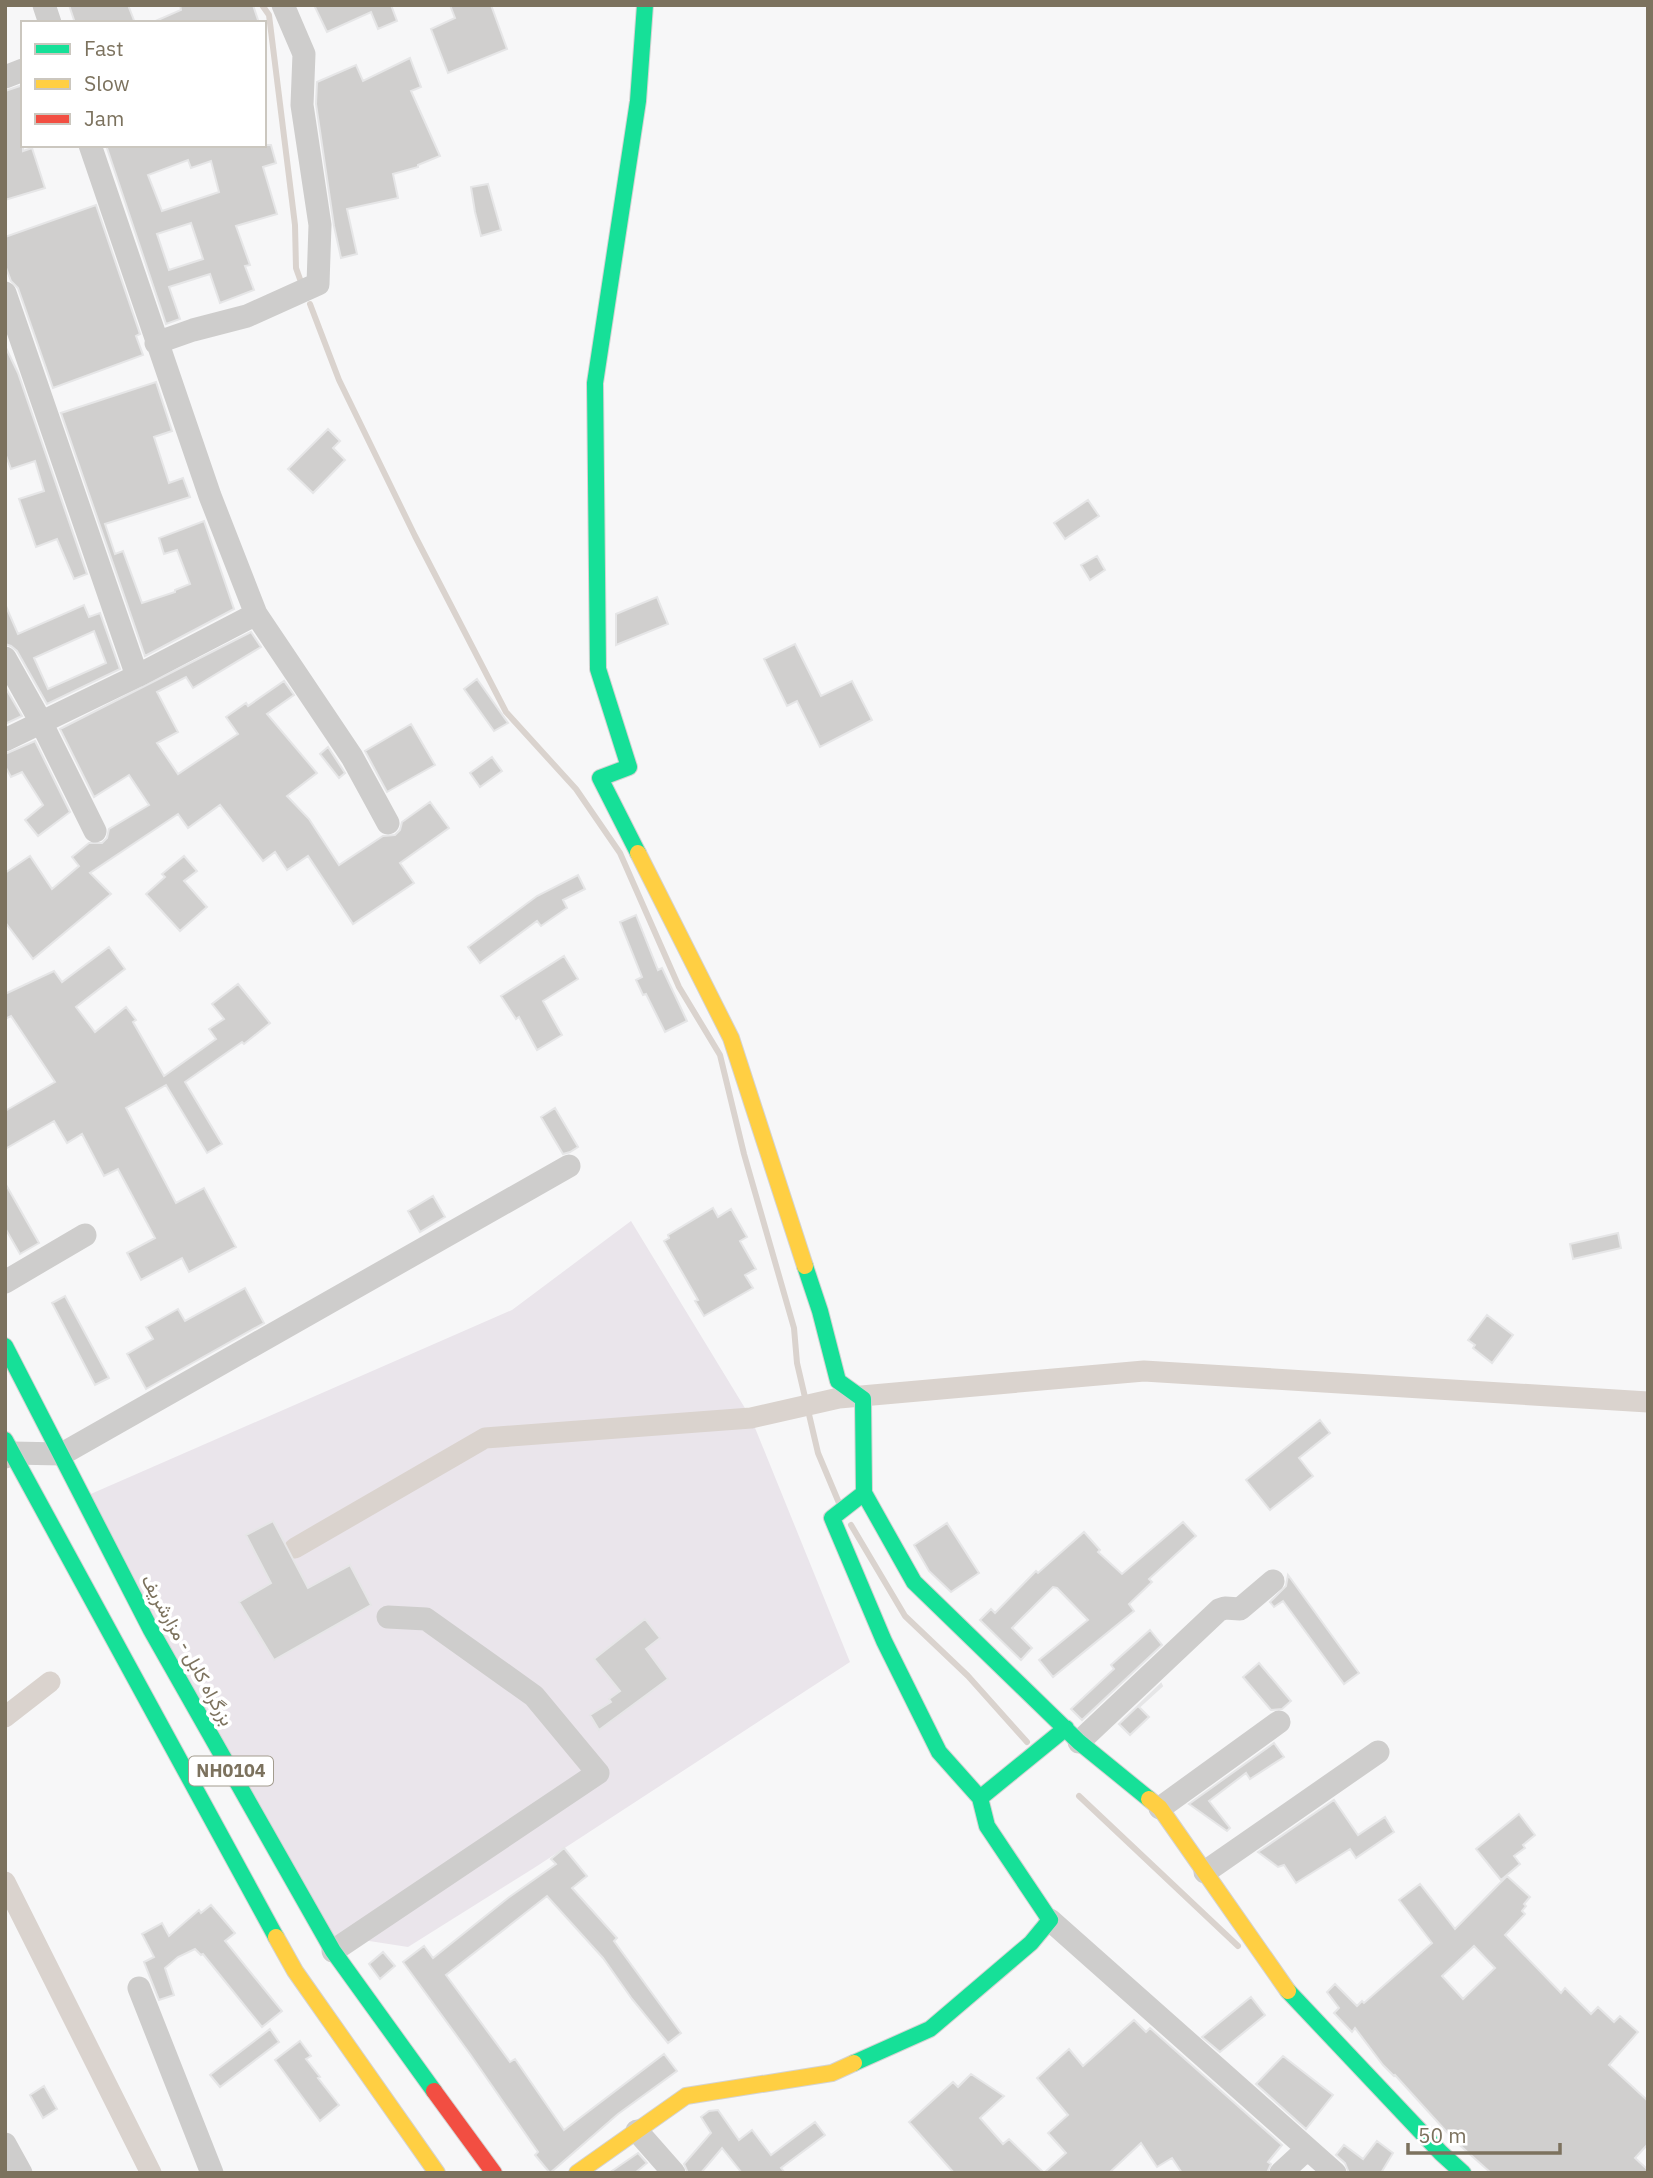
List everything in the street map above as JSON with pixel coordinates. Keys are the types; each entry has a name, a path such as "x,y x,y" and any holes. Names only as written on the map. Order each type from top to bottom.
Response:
{"main road":[{"path":"645,5 638,101 595,383 598,669 629,767 600,778 731,1038 820,1311 838,1381 863,1399 864,1493 914,1582 1072,1735 1160,1808 1289,1993 1463,2173"},
{"name":"بزرگراه کابل - مزارشریف","path":"5,1346 151,1630 332,1951 494,2173"},
{"name":"NH0104","path":"8,1450 295,1971 437,2173"},
{"path":"577,2173 686,2096 831,2073 930,2029 1031,1943 1050,1920 986,1826 980,1798 939,1752 884,1641 832,1518 864,1493"},
{"path":"980,1798 1072,1735"}],"street":[{"path":"156,343 247,316 318,284 320,225 302,105 304,54 283,5"},
{"path":"91,147 210,496 256,614 352,757 388,823"},
{"path":"5,292 137,676"},
{"path":"5,740 256,614"},
{"path":"5,658 41,722 95,831"},
{"path":"8,1450 62,1454 569,1166"},
{"path":"5,1282 85,1235"},
{"path":"1072,1735 1219,1610 1240,1609 1273,1581"},
{"path":"332,1951 598,1773 534,1696 426,1619 388,1616"},
{"path":"1160,1808 1279,1722"},
{"path":"1205,1872 1378,1752"},
{"path":"1050,1920 1335,2173"},
{"path":"139,1988 212,2173"},
{"path":"637,2131 674,2173"},
{"path":"5,2144 21,2173"},
{"path":"1281,2173 1307,2149"}],"shaded area":[{"path":"631,1221 751,1418 850,1662 408,1947 324,1934 77,1500 512,1310"}],"building":[{"path":"69,5 128,5 134,21 74,21"},
{"path":"180,5 253,5 258,21 156,21 181,10"},
{"path":"314,5 391,5 397,21 378,29 371,12 327,32"},
{"path":"450,5 491,5 507,49 448,73 431,29 455,18"},
{"path":"410,58 421,87 411,91 440,156 418,167 393,174 398,198 347,209 357,254 341,258 316,104 317,82 356,65 363,81"},
{"path":"21,86 21,147 23,151 32,148 45,188 5,200 5,91"},
{"path":"271,145 276,163 263,167 277,214 236,226 250,265 245,266 254,290 220,303 210,274 169,287 180,319 166,324 107,147","holes":["188,160 191,168 211,161 219,192 162,211 148,175","191,223 203,259 169,270 157,234"]},
{"path":"488,184 501,230 481,236 471,187"},
{"path":"96,205 140,334 136,336 143,355 53,388 18,288 11,281 5,265 5,237"},
{"path":"5,346 18,373 87,574 74,579 57,539 36,547 19,499 44,491 35,461 11,469 5,453"},
{"path":"156,382 172,431 154,437 169,483 183,478 190,497 105,524 115,554 123,551 142,603 175,592 190,584 177,550 164,554 159,538 204,521 234,609 145,656 61,413"},
{"path":"328,429 340,441 333,448 345,460 313,493 288,469"},
{"path":"1088,500 1099,516 1065,539 1054,523"},
{"path":"1097,556 1105,570 1090,580 1081,565"},
{"path":"657,597 668,624 616,645 616,614"},
{"path":"5,604 18,634 84,605 89,617 100,613 120,669 47,704 17,651 5,644","holes":["94,631 106,663 48,689 34,658"]},
{"path":"251,632 261,647 193,688 186,677 157,692 178,732 157,743 178,774 238,734 226,717 246,703 248,706 284,681 294,695 267,714 317,773 287,796 309,819 339,865 383,836 395,835 402,822 430,802 449,828 400,863 414,883 353,924 308,856 287,870 275,852 263,861 220,805 188,828 178,814 90,873 111,894 33,959 5,922 5,873 30,856 52,889 79,866 72,857 89,843 102,843 107,838 109,829 149,805 129,775 94,797 60,729"},
{"path":"795,644 821,696 852,681 872,720 820,747 797,701 787,706 764,659"},
{"path":"477,679 508,723 494,731 464,689"},
{"path":"5,687 22,716 5,724"},
{"path":"411,724 435,765 387,792 365,751"},
{"path":"35,741 70,812 38,836 25,820 43,805 22,772 11,777 5,766 5,754"},
{"path":"328,747 345,773 339,778 320,754"},
{"path":"492,757 502,771 480,787 470,773"},
{"path":"184,856 197,871 184,881 207,907 180,931 146,894 165,877 162,874"},
{"path":"578,875 585,889 563,900 567,908 541,926 537,921 480,963 468,947 537,896"},
{"path":"636,915 658,970 662,968 687,1021 665,1032 636,980 642,977 620,922"},
{"path":"109,947 125,969 76,1007 95,1032 126,1007 136,1020 133,1022 164,1076 216,1039 209,1029 224,1019 212,1004 238,984 270,1023 244,1044 242,1042 185,1082 222,1144 207,1153 166,1085 126,1108 176,1203 204,1188 236,1247 189,1272 182,1258 141,1280 127,1253 155,1238 118,1169 104,1176 82,1134 67,1143 54,1121 5,1149 5,1111 55,1082 11,1016 5,1019 5,994 54,971 62,982"},
{"path":"564,956 578,979 543,1001 562,1035 537,1050 519,1017 516,1019 501,996"},
{"path":"555,1108 578,1147 563,1154 541,1117"},
{"path":"5,1183 39,1243 20,1254 5,1228"},
{"path":"433,1196 445,1217 420,1232 408,1211"},
{"path":"713,1208 718,1217 731,1209 747,1237 740,1241 756,1269 745,1275 753,1288 704,1316 695,1301 698,1300 664,1241 669,1238 668,1235"},
{"path":"1618,1233 1621,1248 1573,1259 1570,1244"},
{"path":"245,1288 264,1323 146,1389 127,1354 153,1339 146,1327 178,1309 185,1321"},
{"path":"65,1296 109,1378 95,1385 52,1303"},
{"path":"1487,1315 1513,1335 1492,1363 1473,1348 1475,1345 1468,1340"},
{"path":"1320,1420 1330,1433 1299,1458 1313,1476 1270,1510 1246,1480"},
{"path":"273,1521 308,1588 350,1565 371,1605 274,1660 239,1602 271,1583 246,1535"},
{"path":"1183,1522 1196,1536 1149,1579 1152,1582 1129,1604 1134,1611 1053,1677 1039,1660 1088,1620 1057,1588 1053,1587 1012,1628 1032,1648 1021,1660 980,1620 991,1609 995,1613 1036,1571 1038,1573 1084,1532 1100,1550 1098,1552 1122,1574"},
{"path":"947,1523 979,1573 951,1592 929,1571 914,1545"},
{"path":"1288,1575 1359,1673 1344,1684 1283,1601 1274,1607 1270,1602 1286,1586"},
{"path":"645,1619 660,1638 646,1649 668,1679 599,1730 590,1715 611,1702 609,1699 620,1691 594,1659"},
{"path":"1150,1630 1162,1645 1082,1720 1071,1709 1114,1669 1111,1665"},
{"path":"1259,1663 1291,1701 1282,1709 1271,1710 1243,1677"},
{"path":"1161,1684 1162,1686 1139,1707 1149,1717 1130,1735 1119,1724"},
{"path":"1274,1743 1284,1757 1250,1779 1246,1773 1209,1801 1230,1828 1227,1831 1189,1804"},
{"path":"1334,1800 1358,1835 1385,1817 1394,1832 1356,1858 1350,1849 1296,1883 1284,1865 1278,1867 1258,1852"},
{"path":"1519,1814 1535,1835 1523,1845 1525,1848 1514,1856 1520,1864 1501,1880 1476,1849"},
{"path":"564,1848 587,1876 572,1888 617,1938 614,1941 681,2033 668,2043 603,1958 547,1896 446,1975 510,2062 515,2059 564,2130 664,2054 677,2071 618,2114 550,2173 535,2155 538,2152 470,2054 403,1962 424,1946 433,1958 508,1898 556,1864 551,1859"},
{"path":"1507,1876 1530,1897 1524,1904 1526,1906 1522,1911 1525,1914 1505,1935 1561,1993 1565,1988 1591,2014 1598,2007 1614,2022 1620,2016 1638,2032 1609,2065 1648,2101 1648,2144 1635,2158 1648,2173 1491,2173 1454,2140 1383,2065 1355,2028 1352,2032 1334,2013 1339,2008 1327,1992 1335,1984 1357,2006 1362,2001 1364,2003 1432,1943 1399,1900 1420,1884 1455,1929","holes":["1474,1946 1495,1968 1463,1999 1442,1976"]},
{"path":"211,1905 235,1933 225,1941 282,2011 262,2027 203,1954 195,1949 178,1957 165,1968 174,1995 159,2000 144,1962 154,1957 142,1934 162,1923 169,1936 199,1910 201,1913"},
{"path":"383,1952 395,1966 380,1979 369,1964"},
{"path":"1251,1997 1265,2015 1220,2052 1202,2037"},
{"path":"1134,2020 1146,2032 1150,2028 1282,2145 1268,2162 1271,2164 1267,2173 1182,2173 1172,2158 1157,2167 1141,2143 1109,2173 1044,2173 1066,2153 1048,2133 1068,2115 1037,2078 1069,2049 1083,2066"},
{"path":"270,2029 279,2042 220,2087 210,2075"},
{"path":"300,2041 311,2056 306,2059 339,2105 320,2121 275,2060"},
{"path":"1283,2056 1333,2095 1306,2129 1256,2084"},
{"path":"971,2074 1004,2096 980,2118 1003,2144 1009,2139 1044,2173 954,2173 909,2122 953,2082 958,2087"},
{"path":"44,2086 57,2109 43,2118 30,2095"},
{"path":"718,2110 739,2140 752,2130 771,2155 815,2122 825,2135 781,2168 785,2173 742,2173 722,2148 701,2173 688,2173 684,2164 711,2133 701,2117 709,2111"},
{"path":"1377,2141 1393,2153 1381,2173 1349,2173 1345,2163 1336,2155 1344,2145 1363,2159"},
{"path":"638,2153 647,2163 635,2173 609,2173"}],"waterway":[{"path":"262,5 269,15 295,225 296,268 301,282"},
{"path":"310,304 339,380 415,536 506,712 576,789 620,853 679,987 720,1055 744,1154 794,1328 797,1363 818,1453 839,1503"},
{"path":"295,1548 485,1438 751,1418 839,1398 1144,1371 1648,1402"},
{"path":"851,1525 905,1616 968,1676 1027,1742"},
{"path":"5,1717 50,1682"},
{"path":"1079,1796 1238,1946"},
{"path":"5,1882 151,2173"}],"traffic: fast":[{"path":"638,853 600,778 629,767 598,669 595,383 638,101 645,5"},
{"path":"805,1266 838,1381 863,1399 864,1493 914,1582 1079,1742 1149,1799"},
{"path":"5,1346 151,1630 333,1951 434,2091"},
{"path":"5,1440 276,1937"},
{"path":"864,1493 832,1518 884,1641 939,1752 980,1798"},
{"path":"854,2063 930,2029 1031,1943 1050,1920 987,1826 980,1798 1066,1728"},
{"path":"1288,1991 1463,2173"}],"traffic: slow":[{"path":"638,853 731,1038 805,1266"},
{"path":"1149,1799 1160,1808 1288,1991"},
{"path":"276,1937 295,1971 437,2173"},
{"path":"577,2173 686,2096 832,2073 854,2063"}],"traffic: jam":[{"path":"434,2091 494,2173"}]}
